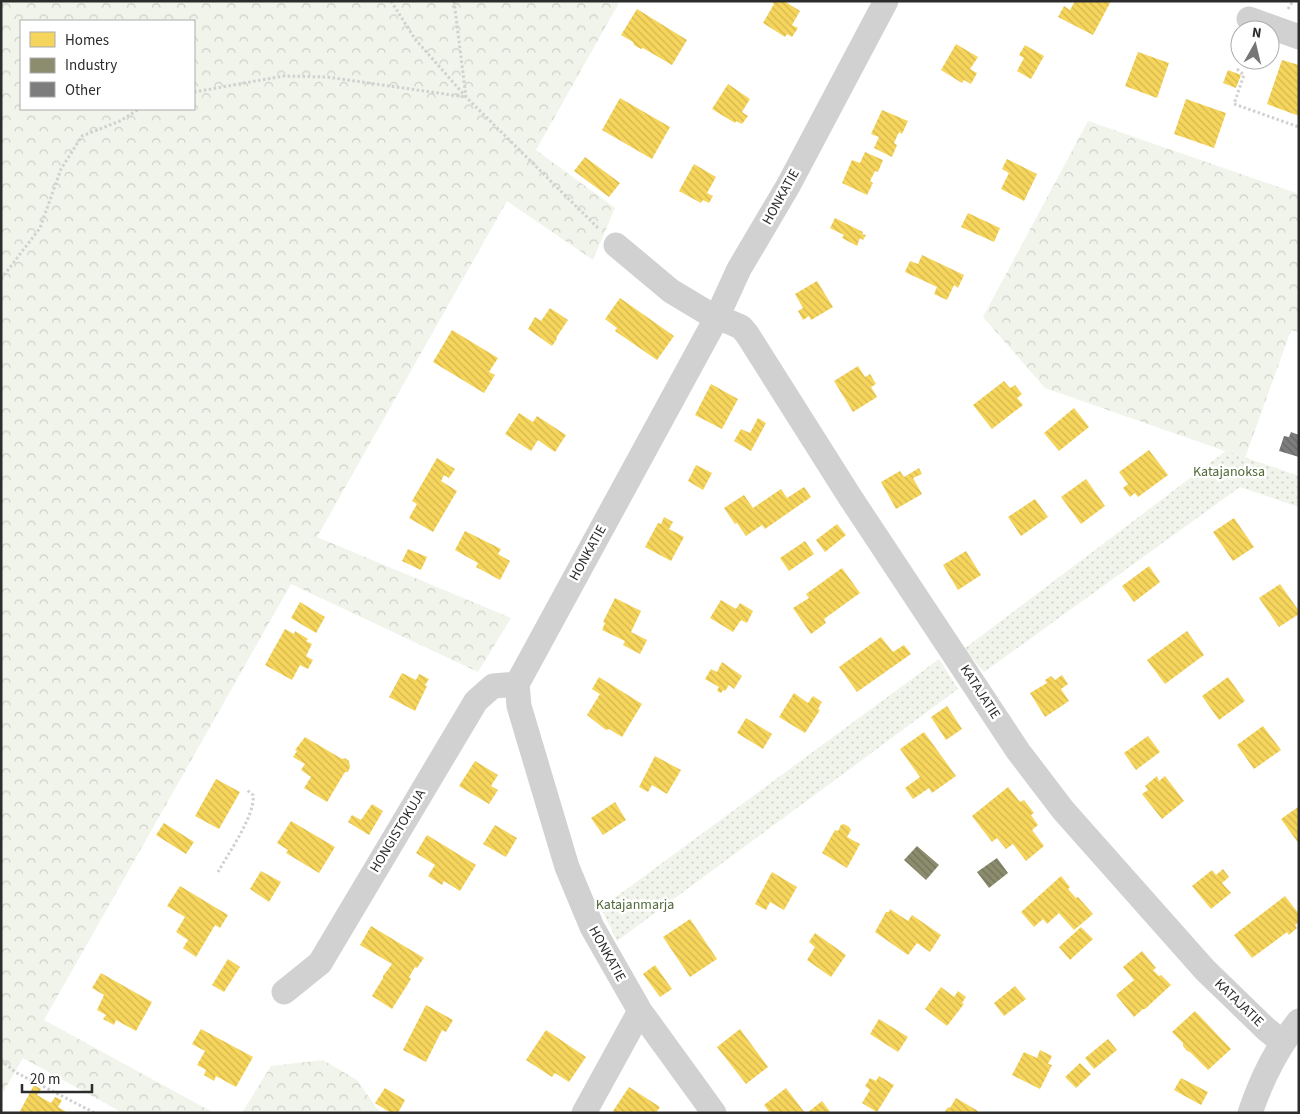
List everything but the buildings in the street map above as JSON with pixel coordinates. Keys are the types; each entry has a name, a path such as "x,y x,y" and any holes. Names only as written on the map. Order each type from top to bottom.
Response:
{"street":[{"name":"HONKATIE","path":"714,1113 640,1011 592,927 568,868 519,706 517,684 717,317 739,270 788,186 886,1"},
{"path":"1249,19 1299,37"},
{"name":"KATAJATIE","path":"616,245 671,291 717,317 741,327 747,334 850,496 1018,751 1063,810 1205,970 1282,1042"},
{"name":"HONGISTOKUJA","path":"284,992 320,962 476,701 494,686 517,684"},
{"path":"584,1113 640,1011"},
{"path":"1250,1113 1260,1084 1282,1042 1299,1021"}],"path":[{"path":"392,1 415,39 466,98 616,245"},
{"path":"454,1 466,98"},
{"path":"1238,70 1244,75 1234,104 1299,127"},
{"path":"195,92 293,76 327,77 466,98"},
{"path":"1,279 40,228 61,170 82,136 120,121 136,110"},
{"path":"218,872 250,814 254,802 253,795 247,790"},
{"path":"1,1060 15,1072 95,1113"}],"green space":[{"path":"1,1 620,1 536,150 615,208 593,260 507,201 317,537 511,618 478,672 291,584 44,1020 214,1113 123,1113 23,1058 1,1096"},
{"path":"1088,121 1299,194 1299,332 1291,330 1245,458 1045,388 983,317"},
{"name":"Katajanoksa","path":"1226,451 1299,476 1299,507 1240,487 984,672 964,649"},
{"name":"Katajanmarja","path":"939,659 958,689 617,941 601,908"},
{"path":"323,1060 357,1080 380,1113 242,1113 271,1066"}]}
